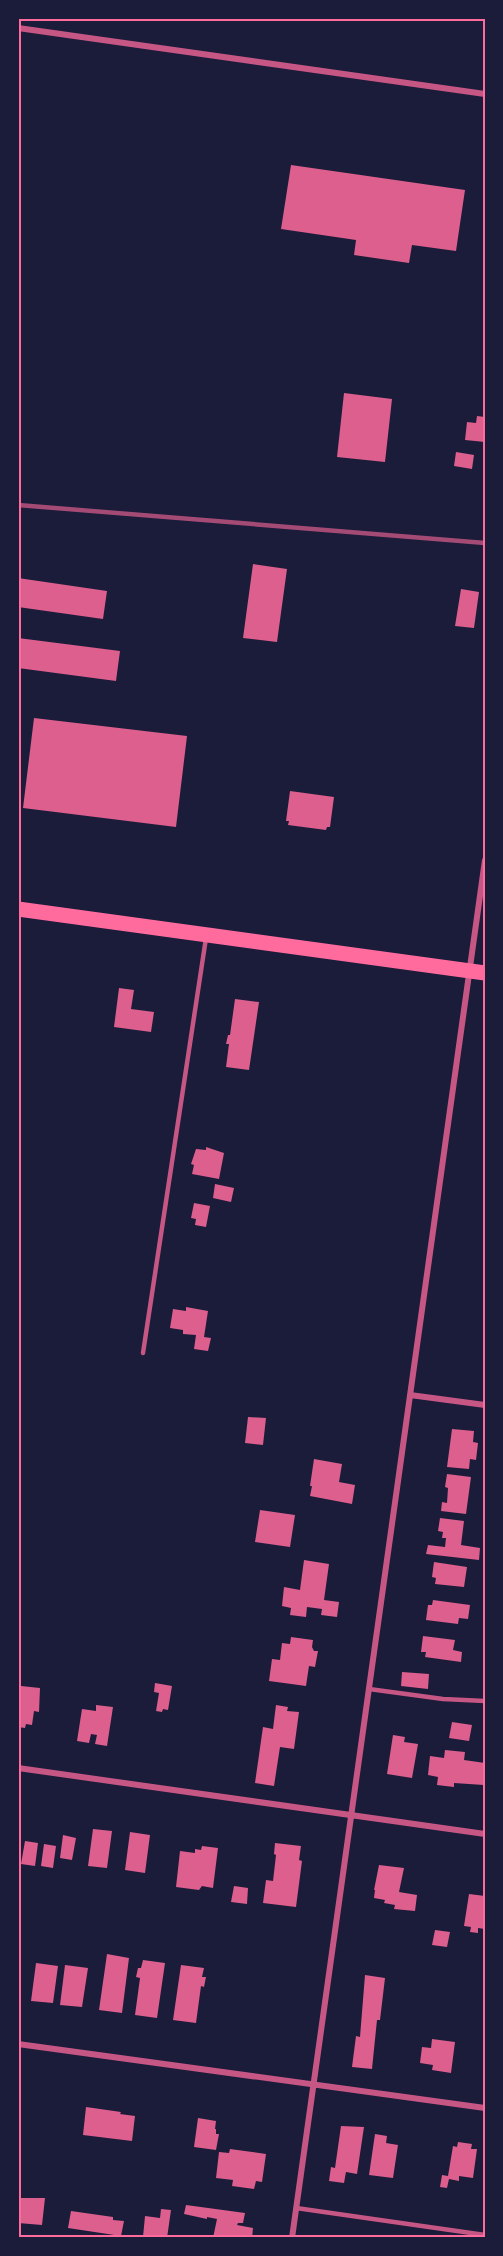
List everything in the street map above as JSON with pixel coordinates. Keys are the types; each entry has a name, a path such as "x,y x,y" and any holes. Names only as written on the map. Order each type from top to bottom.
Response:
{"main road":[{"path":"18,909 477,972"}],"street":[{"path":"18,28 485,94"},
{"path":"292,2238 410,1395 477,972 485,860"},
{"path":"410,1395 485,1405"},
{"path":"18,1768 485,1834"},
{"path":"18,2044 485,2108"}],"lane":[{"path":"143,1353 206,936"},
{"path":"369,1689 443,1699 485,1701"},
{"path":"296,2208 485,2235"}],"building":[{"path":"291,165 465,190 456,251 412,245 409,263 354,255 356,240 281,229"},
{"path":"344,393 392,399 385,462 337,457"},
{"path":"477,416 485,417 485,442 465,440 467,422 476,423"},
{"path":"456,452 474,455 472,469 454,466"},
{"path":"253,564 287,569 277,642 243,638"},
{"path":"18,578 107,591 103,619 18,607"},
{"path":"461,589 479,592 474,628 455,626"},
{"path":"18,638 120,651 116,681 18,668"},
{"path":"34,718 187,736 176,827 23,808"},
{"path":"290,791 334,797 330,827 326,830 288,825 289,821 286,821"},
{"path":"119,988 134,990 131,1009 154,1012 151,1032 114,1027"},
{"path":"235,999 259,1002 249,1070 226,1067 229,1044 226,1044 228,1035 230,1035"},
{"path":"206,1147 224,1153 219,1179 192,1174 194,1165 191,1164 196,1149 206,1150"},
{"path":"215,1184 234,1188 231,1202 213,1198"},
{"path":"194,1203 210,1206 206,1227 195,1225 196,1219 191,1218"},
{"path":"186,1307 208,1311 204,1337 211,1338 208,1351 194,1349 196,1335 183,1334 183,1330 170,1328 173,1309 186,1311"},
{"path":"248,1417 266,1418 263,1445 245,1443"},
{"path":"452,1429 474,1431 473,1442 478,1443 476,1460 470,1459 469,1469 447,1467"},
{"path":"314,1459 342,1464 339,1482 355,1485 352,1504 310,1496"},
{"path":"447,1474 471,1477 466,1514 441,1511 442,1502 447,1503 448,1488 445,1487"},
{"path":"260,1510 295,1515 290,1547 255,1542"},
{"path":"440,1518 464,1521 461,1545 480,1548 479,1560 426,1554 428,1545 445,1547 446,1538 442,1538 443,1532 438,1531"},
{"path":"304,1560 329,1564 324,1600 339,1602 337,1617 321,1615 322,1609 307,1607 306,1617 290,1615 291,1608 282,1606 284,1587 300,1590"},
{"path":"434,1562 467,1567 464,1587 435,1584 436,1578 432,1577"},
{"path":"433,1600 470,1605 468,1619 459,1618 458,1624 426,1620 428,1605 432,1605"},
{"path":"423,1636 455,1640 453,1650 462,1652 461,1662 425,1657 426,1652 421,1652"},
{"path":"291,1637 313,1640 312,1647 314,1651 318,1651 315,1667 309,1666 306,1686 269,1681 272,1659 280,1660 282,1643 290,1644"},
{"path":"402,1672 429,1674 428,1689 401,1686"},
{"path":"18,1682 21,1686 40,1688 39,1712 34,1711 32,1725 26,1724 25,1728 18,1727"},
{"path":"155,1683 172,1686 168,1710 156,1711 159,1693 154,1692"},
{"path":"96,1705 113,1707 107,1746 95,1744 97,1735 91,1734 89,1743 77,1741 82,1709 96,1711"},
{"path":"276,1705 288,1707 287,1711 299,1712 294,1749 280,1747 274,1786 255,1783 263,1727 273,1729"},
{"path":"452,1722 472,1725 469,1741 449,1738"},
{"path":"393,1735 405,1737 404,1742 418,1744 412,1778 387,1774"},
{"path":"445,1750 465,1752 464,1760 485,1763 484,1785 454,1783 454,1787 437,1785 438,1777 428,1775 430,1756 444,1758"},
{"path":"93,1829 112,1831 107,1868 88,1866"},
{"path":"130,1832 150,1835 145,1873 125,1870"},
{"path":"63,1835 76,1838 72,1860 60,1858"},
{"path":"25,1841 38,1843 35,1866 21,1864"},
{"path":"275,1843 301,1846 299,1860 302,1861 296,1907 263,1903 266,1880 273,1881"},
{"path":"44,1844 56,1846 53,1868 41,1866"},
{"path":"202,1846 218,1848 213,1888 202,1886 199,1890 176,1887 180,1851 195,1853 195,1849 201,1850"},
{"path":"379,1865 404,1868 399,1892 417,1895 415,1911 394,1909 395,1905 374,1898"},
{"path":"234,1886 248,1888 247,1904 231,1902"},
{"path":"469,1894 485,1896 485,1929 478,1928 478,1933 470,1932 471,1927 464,1926"},
{"path":"435,1930 450,1932 447,1947 432,1945"},
{"path":"107,1954 129,1958 122,2013 99,2010"},
{"path":"143,1960 165,1963 157,2018 135,2015 140,1978 136,1977"},
{"path":"36,1963 58,1966 53,2003 31,2001"},
{"path":"65,1965 88,1968 82,2007 60,2005"},
{"path":"181,1965 204,1968 202,1977 206,1977 204,1987 201,1986 196,2023 173,2020"},
{"path":"365,1975 385,1978 380,2020 377,2020 372,2069 352,2067 356,2036 360,2037"},
{"path":"432,2039 455,2042 451,2073 432,2070 433,2065 420,2063 422,2047 431,2048"},
{"path":"86,2107 135,2116 132,2141 83,2135"},
{"path":"198,2118 216,2121 216,2134 219,2134 216,2150 194,2147"},
{"path":"341,2126 364,2127 357,2174 346,2172 344,2183 329,2181 331,2167 335,2168"},
{"path":"375,2134 387,2136 386,2143 398,2145 393,2178 369,2175"},
{"path":"458,2142 472,2144 471,2149 477,2149 473,2178 459,2176 459,2181 449,2179 447,2188 440,2187 442,2175 448,2176 453,2146 457,2147"},
{"path":"230,2149 266,2154 262,2182 256,2181 254,2189 232,2186 233,2180 216,2178 219,2152 229,2153"},
{"path":"18,2198 45,2198 42,2225 18,2223"},
{"path":"186,2205 245,2213 243,2223 237,2225 253,2228 252,2238 213,2238 217,2219 184,2214"},
{"path":"161,2209 171,2210 167,2238 143,2237 145,2216 160,2218"},
{"path":"71,2211 113,2217 113,2220 124,2221 121,2236 68,2228"}],"railway":[{"path":"18,505 485,543"}]}
